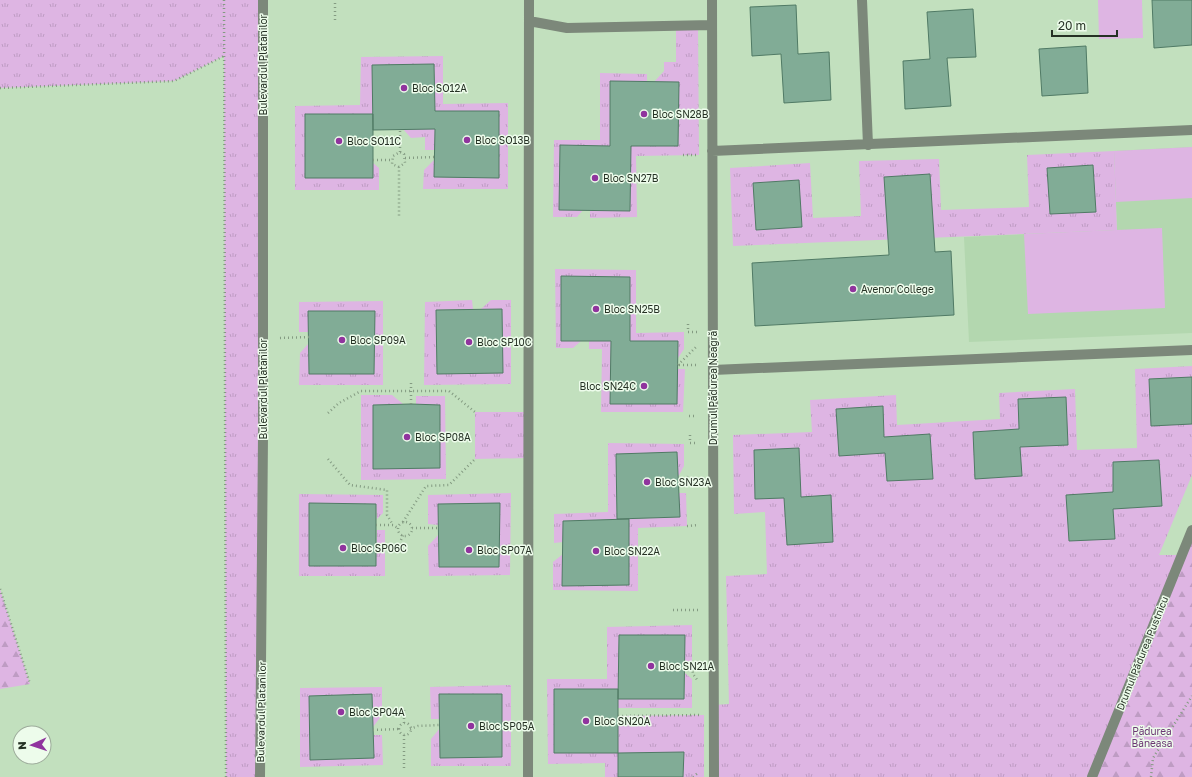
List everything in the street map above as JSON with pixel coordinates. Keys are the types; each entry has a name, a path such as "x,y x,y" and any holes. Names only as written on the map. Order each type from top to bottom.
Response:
{"street":[{"name":"Bulevardul Platanilor","path":"260,777 263,444 263,0"},
{"path":"528,777 529,0"},
{"name":"Drumul Pădurea Neagră","path":"712,0 714,777"},
{"path":"862,0 868,145"},
{"path":"529,21 567,28 712,25"},
{"path":"712,150 868,145 1192,130"},
{"path":"713,370 1192,350"},
{"name":"Drumul Pădurea Pustnicu","path":"1092,777 1192,530"}],"path":[{"path":"224,0 226,777"},
{"path":"335,0 335,20"},
{"path":"0,88 174,81 224,56"},
{"path":"400,129 400,152"},
{"path":"399,167 405,162 404,154 400,152"},
{"path":"391,160 393,156 400,152"},
{"path":"683,155 699,155"},
{"path":"405,158 434,157"},
{"path":"373,160 391,160"},
{"path":"391,160 392,164 399,167"},
{"path":"399,167 399,217"},
{"path":"688,324 688,332 700,332"},
{"path":"280,338 309,337"},
{"path":"700,343 678,365 700,365"},
{"path":"411,381 411,404"},
{"path":"328,414 339,403 361,391 449,391 475,412"},
{"path":"689,416 700,416"},
{"path":"690,435 690,443 700,443"},
{"path":"328,459 350,485 387,490 387,515 393,525 404,535"},
{"path":"398,528 426,486 449,485 475,459"},
{"path":"687,477 701,485 693,486 679,486 687,477"},
{"path":"403,522 409,523 412,528"},
{"path":"376,525 393,525"},
{"path":"686,526 701,525"},
{"path":"412,528 438,528"},
{"path":"401,540 404,535 409,534 412,528"},
{"path":"0,589 30,684"},
{"path":"673,610 702,610"},
{"path":"700,683 692,674 693,669 703,669"},
{"path":"1151,777 1153,758 1192,696"},
{"path":"404,710 404,724"},
{"path":"618,716 704,715"},
{"path":"404,724 409,725 410,728"},
{"path":"373,730 399,729 400,726 404,724"},
{"path":"410,728 440,725"},
{"path":"404,735 408,734 410,728"},
{"path":"399,729 401,734 404,735 404,770"}],"shaded area":[{"path":"1192,147 1192,333 969,342 964,237 1117,230 1114,151"}],"green space":[{"path":"0,0 263,0 260,777 226,777 224,56 174,81 0,88"},
{"path":"1098,0 1142,0 1143,38 1099,39"},
{"path":"676,25 698,25 699,155 636,156 637,217 590,218 590,210 630,210 630,146 678,146 679,82 654,82 664,71 664,62 676,62"},
{"path":"443,56 443,104 508,103 508,189 423,189 424,170 434,160 434,177 499,178 499,112 435,111 434,64 372,65 373,114 305,114 306,178 373,178 373,163 379,168 379,190 295,190 295,106 360,105 361,57"},
{"path":"600,73 647,74 647,82 610,82 610,146 560,146 559,210 583,210 577,217 553,217 554,140 600,140"},
{"path":"403,129 435,129 435,150 425,150 425,137 411,138"},
{"path":"1192,147 1192,198 1116,202 1114,151"},
{"path":"1114,151 1117,230 733,246 730,168 810,163 813,218 861,216 859,161 939,159 941,210 1029,207 1027,155"},
{"path":"1162,228 1165,308 1028,314 1024,234"},
{"path":"555,269 636,270 636,333 684,332 684,349 678,358 678,341 630,341 630,277 562,276 581,341 573,348 556,348"},
{"path":"472,300 473,309 436,310 437,374 502,373 502,309 481,309 491,300 511,300 511,384 424,385 425,302"},
{"path":"383,301 383,385 299,385 300,353 309,343 309,374 374,374 375,311 309,311 308,332 299,332 299,302"},
{"path":"589,341 611,341 610,404 676,404 678,369 685,369 683,412 601,412 602,349 589,349"},
{"path":"1192,366 1192,475 1159,555 1182,555 1092,777 714,777 714,705 729,704 726,576 767,574 765,512 734,514 733,435 812,432 810,400 896,395 897,425 1000,419 999,393 1075,389 1077,450 1137,448 1135,369"},
{"path":"361,395 392,395 403,404 373,405 373,469 440,468 440,405 416,404 416,396 445,396 446,479 361,480"},
{"path":"475,412 529,412 528,458 475,459"},
{"path":"608,443 684,444 684,466 678,477 677,452 616,454 617,519 563,521 563,542 554,543 554,514 608,512"},
{"path":"511,493 510,575 429,576 428,546 439,534 439,567 499,566 500,503 439,504 438,525 428,524 428,495"},
{"path":"679,493 686,493 687,526 638,528 638,591 553,590 553,562 563,554 562,586 628,585 629,519 679,517"},
{"path":"299,494 383,495 383,513 377,519 376,504 309,503 309,566 376,566 377,530 385,530 385,576 299,576"},
{"name":"Pădurea Băneasa","path":"1192,530 1192,777 1092,777"},
{"path":"0,589 30,684 0,689"},
{"path":"692,625 692,663 684,663 685,635 619,635 618,689 554,689 554,752 618,753 618,716 704,715 704,777 683,777 684,753 618,777 605,777 605,763 548,764 547,679 607,679 607,627"},
{"path":"685,673 692,679 692,708 618,708 618,699 684,699"},
{"path":"511,685 511,766 431,766 431,739 440,728 440,758 502,757 501,694 440,694 440,719 431,719 430,687"},
{"path":"382,687 382,715 373,727 372,694 309,696 310,760 373,758 373,735 382,735 383,765 300,767 300,688"}],"building":[{"path":"1152,0 1192,0 1192,45 1154,48"},
{"path":"796,5 798,54 829,52 831,100 784,103 781,54 752,56 750,7"},
{"path":"973,9 976,57 947,58 951,106 905,109 903,61 930,59 927,12"},
{"path":"1086,46 1088,93 1042,96 1039,49"},
{"path":"434,64 435,111 499,111 499,178 434,177 435,129 373,130 372,65"},
{"path":"610,81 679,82 678,146 631,146 630,211 559,210 560,145 610,146"},
{"name":"Bloc SO11C","path":"305,114 373,114 373,178 305,178"},
{"path":"1093,165 1096,212 1050,214 1047,168"},
{"name":"Avenor College","path":"930,174 935,252 951,251 954,315 755,326 752,263 889,255 884,177"},
{"path":"799,180 802,227 756,230 753,183"},
{"path":"561,276 630,277 630,341 678,341 677,404 610,404 611,341 561,341"},
{"name":"Bloc SP10C","path":"502,309 503,373 437,374 436,310"},
{"name":"Bloc SP09A","path":"308,311 375,311 374,374 309,374"},
{"path":"1192,377 1192,424 1151,426 1149,379"},
{"path":"1066,397 1068,445 1020,447 1022,476 975,479 973,432 1019,429 1018,399"},
{"name":"Bloc SP08A","path":"373,405 440,405 440,468 373,469"},
{"path":"883,406 884,437 930,434 933,479 887,481 885,453 839,456 836,409"},
{"path":"799,448 801,497 831,495 833,542 787,545 784,498 755,499 754,450"},
{"name":"Bloc SN23A","path":"677,452 680,517 617,519 616,454"},
{"path":"1159,460 1162,506 1113,509 1115,539 1069,541 1066,495 1113,492 1113,462"},
{"name":"Bloc SP06C","path":"309,503 376,504 376,566 309,566"},
{"name":"Bloc SP07A","path":"500,503 499,567 439,567 438,504"},
{"name":"Bloc SN22A","path":"629,519 629,585 562,586 563,521"},
{"name":"Bloc SN21A","path":"619,635 685,635 684,699 618,699"},
{"name":"Bloc SN20A","path":"554,689 618,689 618,753 554,753"},
{"name":"Bloc SP04A","path":"372,694 374,758 310,760 309,696"},
{"name":"Bloc SP05A","path":"439,694 502,694 502,757 440,758"},
{"path":"684,752 683,777 618,777 618,753"}],"place":[{"name":"Bloc SO12A","path":"404,88"},
{"name":"Bloc SN28B","path":"644,114"},
{"name":"Bloc SO13B","path":"467,140"},
{"name":"Bloc SO11C","path":"339,141"},
{"name":"Bloc SN27B","path":"595,178"},
{"name":"Avenor College","path":"853,289"},
{"name":"Bloc SN25B","path":"596,309"},
{"name":"Bloc SP09A","path":"342,340"},
{"name":"Bloc SP10C","path":"469,342"},
{"name":"Bloc SN24C","path":"644,386"},
{"name":"Bloc SP08A","path":"407,437"},
{"name":"Bloc SN23A","path":"647,482"},
{"name":"Bloc SP06C","path":"343,548"},
{"name":"Bloc SP07A","path":"469,550"},
{"name":"Bloc SN22A","path":"596,551"},
{"name":"Bloc SN21A","path":"651,666"},
{"name":"Bloc SP04A","path":"341,712"},
{"name":"Bloc SN20A","path":"586,721"},
{"name":"Bloc SP05A","path":"471,726"}]}
